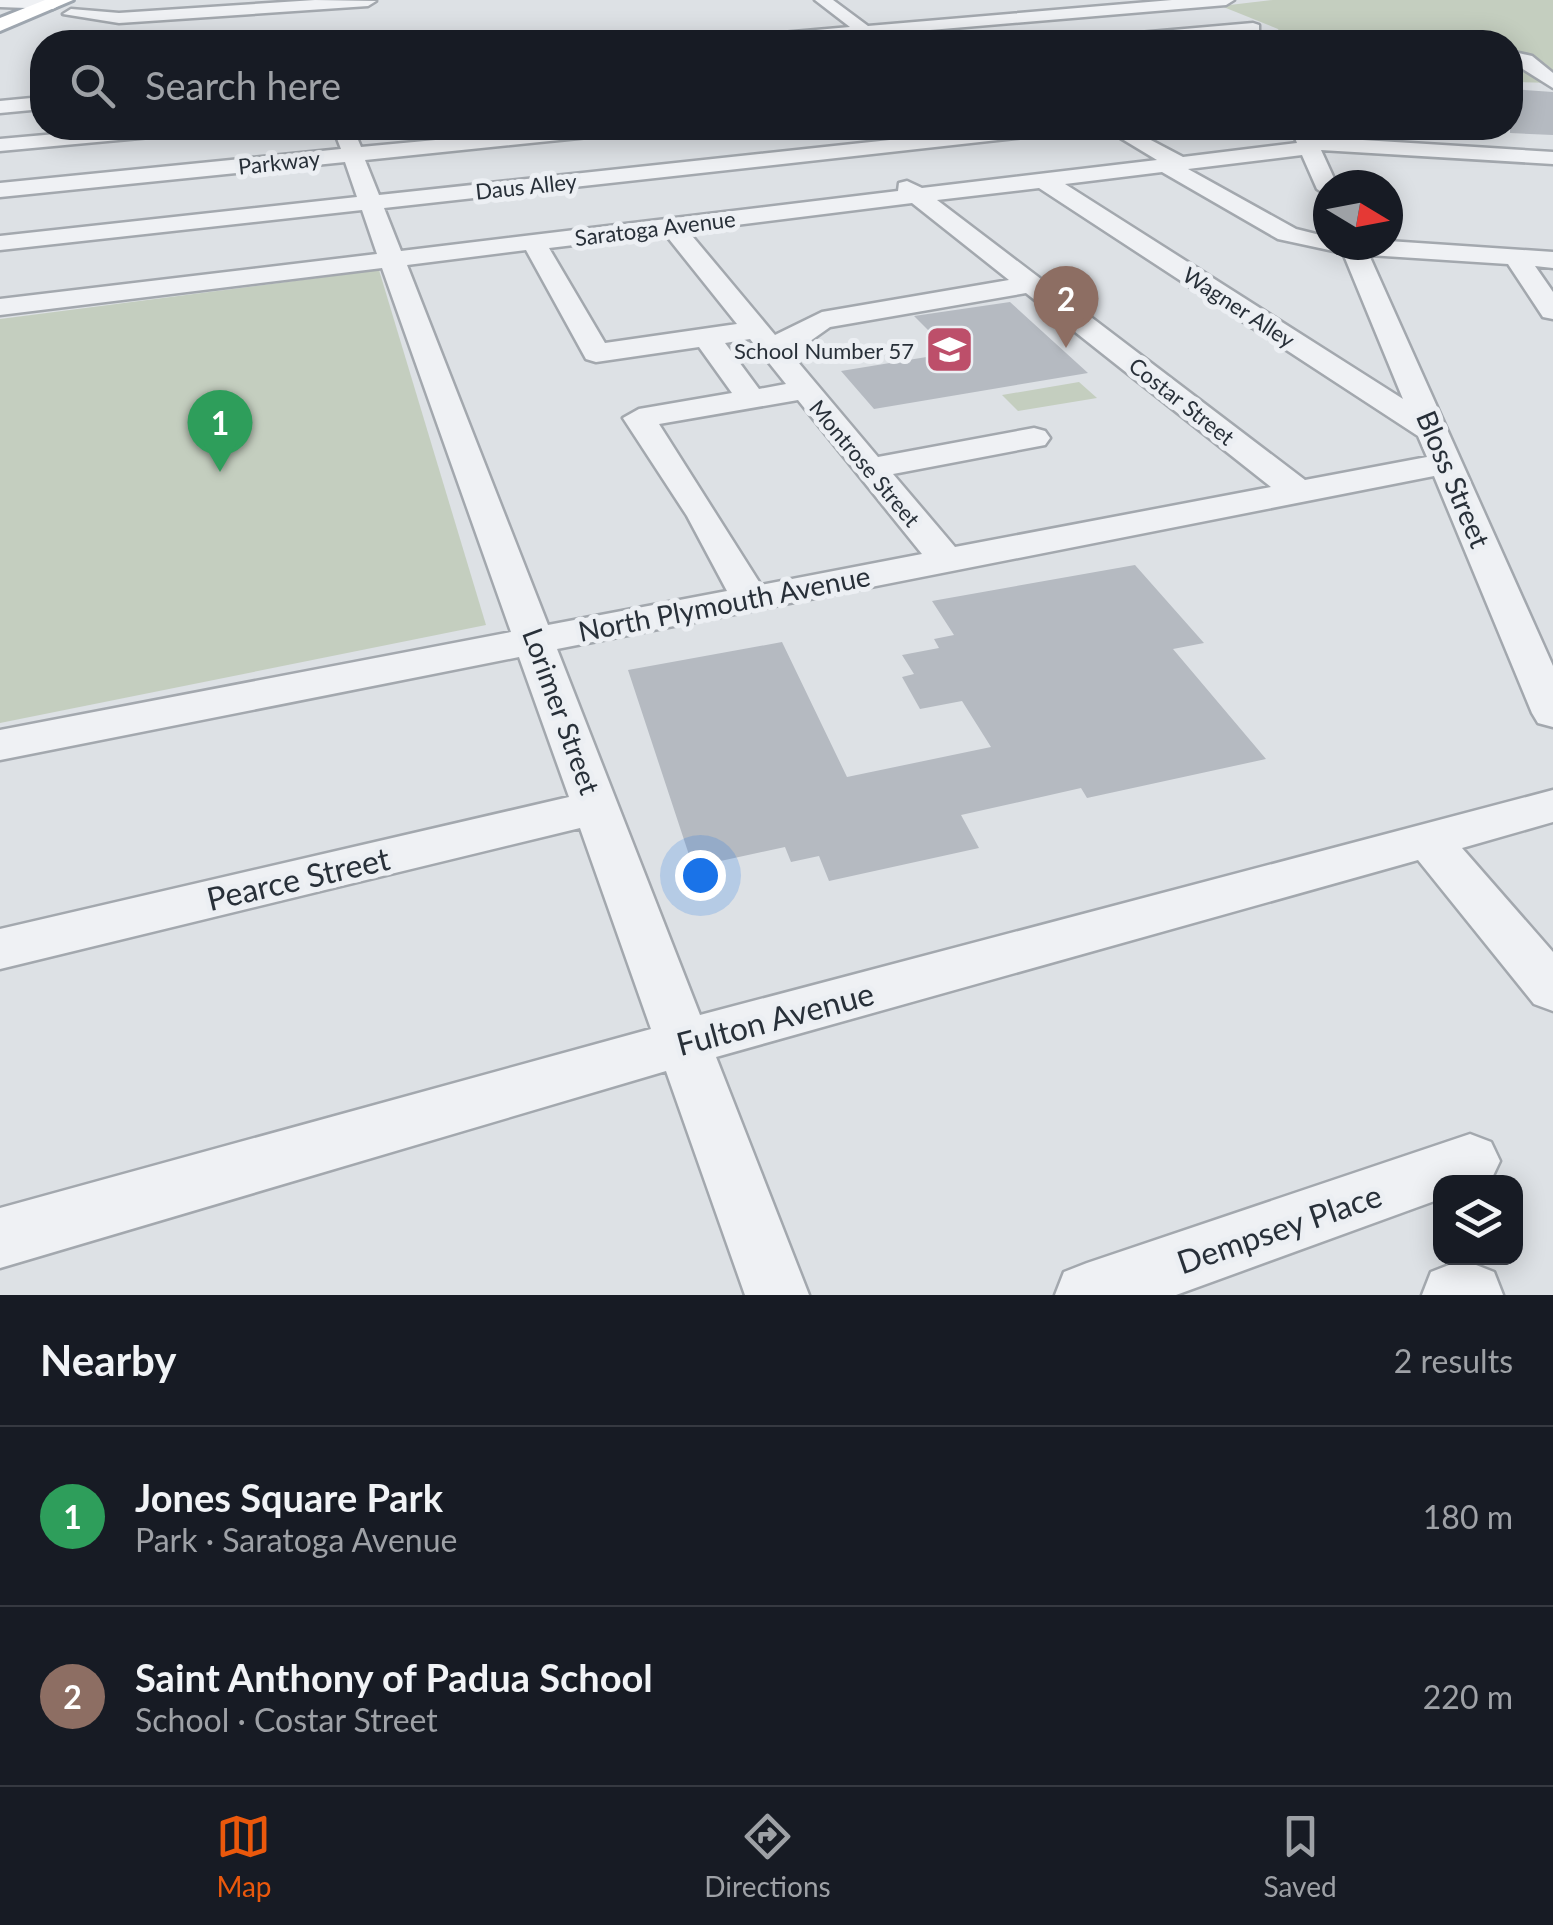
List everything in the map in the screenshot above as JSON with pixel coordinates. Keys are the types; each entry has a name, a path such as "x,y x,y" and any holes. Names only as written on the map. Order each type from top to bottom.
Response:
{"main road":[{"path":"8,22 62,6"}],"street":[{"path":"0,2 62,6 260,0"},
{"path":"1104,0 1124,9"},
{"path":"887,30 1226,0"},
{"path":"995,1 1031,17"},
{"path":"62,6 119,18 369,2"},
{"path":"1175,2 1245,30"},
{"path":"967,3 996,20"},
{"path":"831,5 857,8"},
{"path":"831,5 862,30"},
{"path":"886,8 919,27"},
{"path":"1523,59 1553,84"},
{"path":"1525,85 1553,84"},
{"path":"0,107 30,104"},
{"path":"0,145 54,140"},
{"name":"Costar Street","path":"843,140 1299,492"},
{"name":"Daus Alley","path":"0,243 945,140"},
{"path":"1133,140 1288,234 1313,240"},
{"name":"Parkway","path":"0,190 64,166 172,164 348,141"},
{"name":"Lorimer Street","path":"348,141 777,1295"},
{"path":"1309,146 1553,158"},
{"path":"1309,146 1553,176"},
{"path":"1309,146 1320,170"},
{"name":"Saratoga Avenue","path":"0,308 1309,146"},
{"path":"0,154 64,166 122,151 172,164"},
{"name":"Wagner Alley","path":"1044,181 1441,448"},
{"name":"Montrose Street","path":"671,226 946,560"},
{"path":"534,242 596,353 706,337 796,338 822,320 1031,284"},
{"path":"1403,250 1553,260"},
{"path":"1516,258 1553,312"},
{"name":"Bloss Street","path":"1348,260 1441,448 1553,713"},
{"path":"706,337 751,400"},
{"path":"750,598 704,516 639,418 805,390"},
{"path":"870,468 1034,438"},
{"name":"North Plymouth Avenue","path":"0,745 1299,492 1441,448"},
{"name":"Pearce Street","path":"0,949 597,807"},
{"name":"Fulton Avenue","path":"0,1238 683,1043 1428,840 1546,817"},
{"path":"1428,840 1553,988"},
{"name":"Dempsey Place","path":"1087,1295 1470,1161"},
{"path":"1454,1295 1471,1295"}],"green space":[{"path":"1273,0 1553,0 1553,83 1523,82 1523,30 1279,30 1221,6"},
{"path":"379,270 486,625 0,723 0,319"},
{"path":"1079,382 1097,398 1018,411 1002,395"}],"building":[{"path":"1523,90 1553,92 1553,135 1523,134"},
{"path":"1010,302 1088,373 874,409 841,371 951,353 914,316"},
{"path":"1135,565 1204,643 1173,649 1266,759 1087,798 1081,788 961,815 979,848 829,881 819,856 791,862 785,847 693,867 628,670 782,642 847,777 991,747 962,701 920,709 902,677 914,674 902,655 939,648 934,639 954,635 932,601"}],"place":[{"name":"Saint Anthony of Padua School","path":"1066,348"},
{"name":"School Number 57","path":"949,350"},
{"name":"Jones Square Park","path":"220,472"}]}
